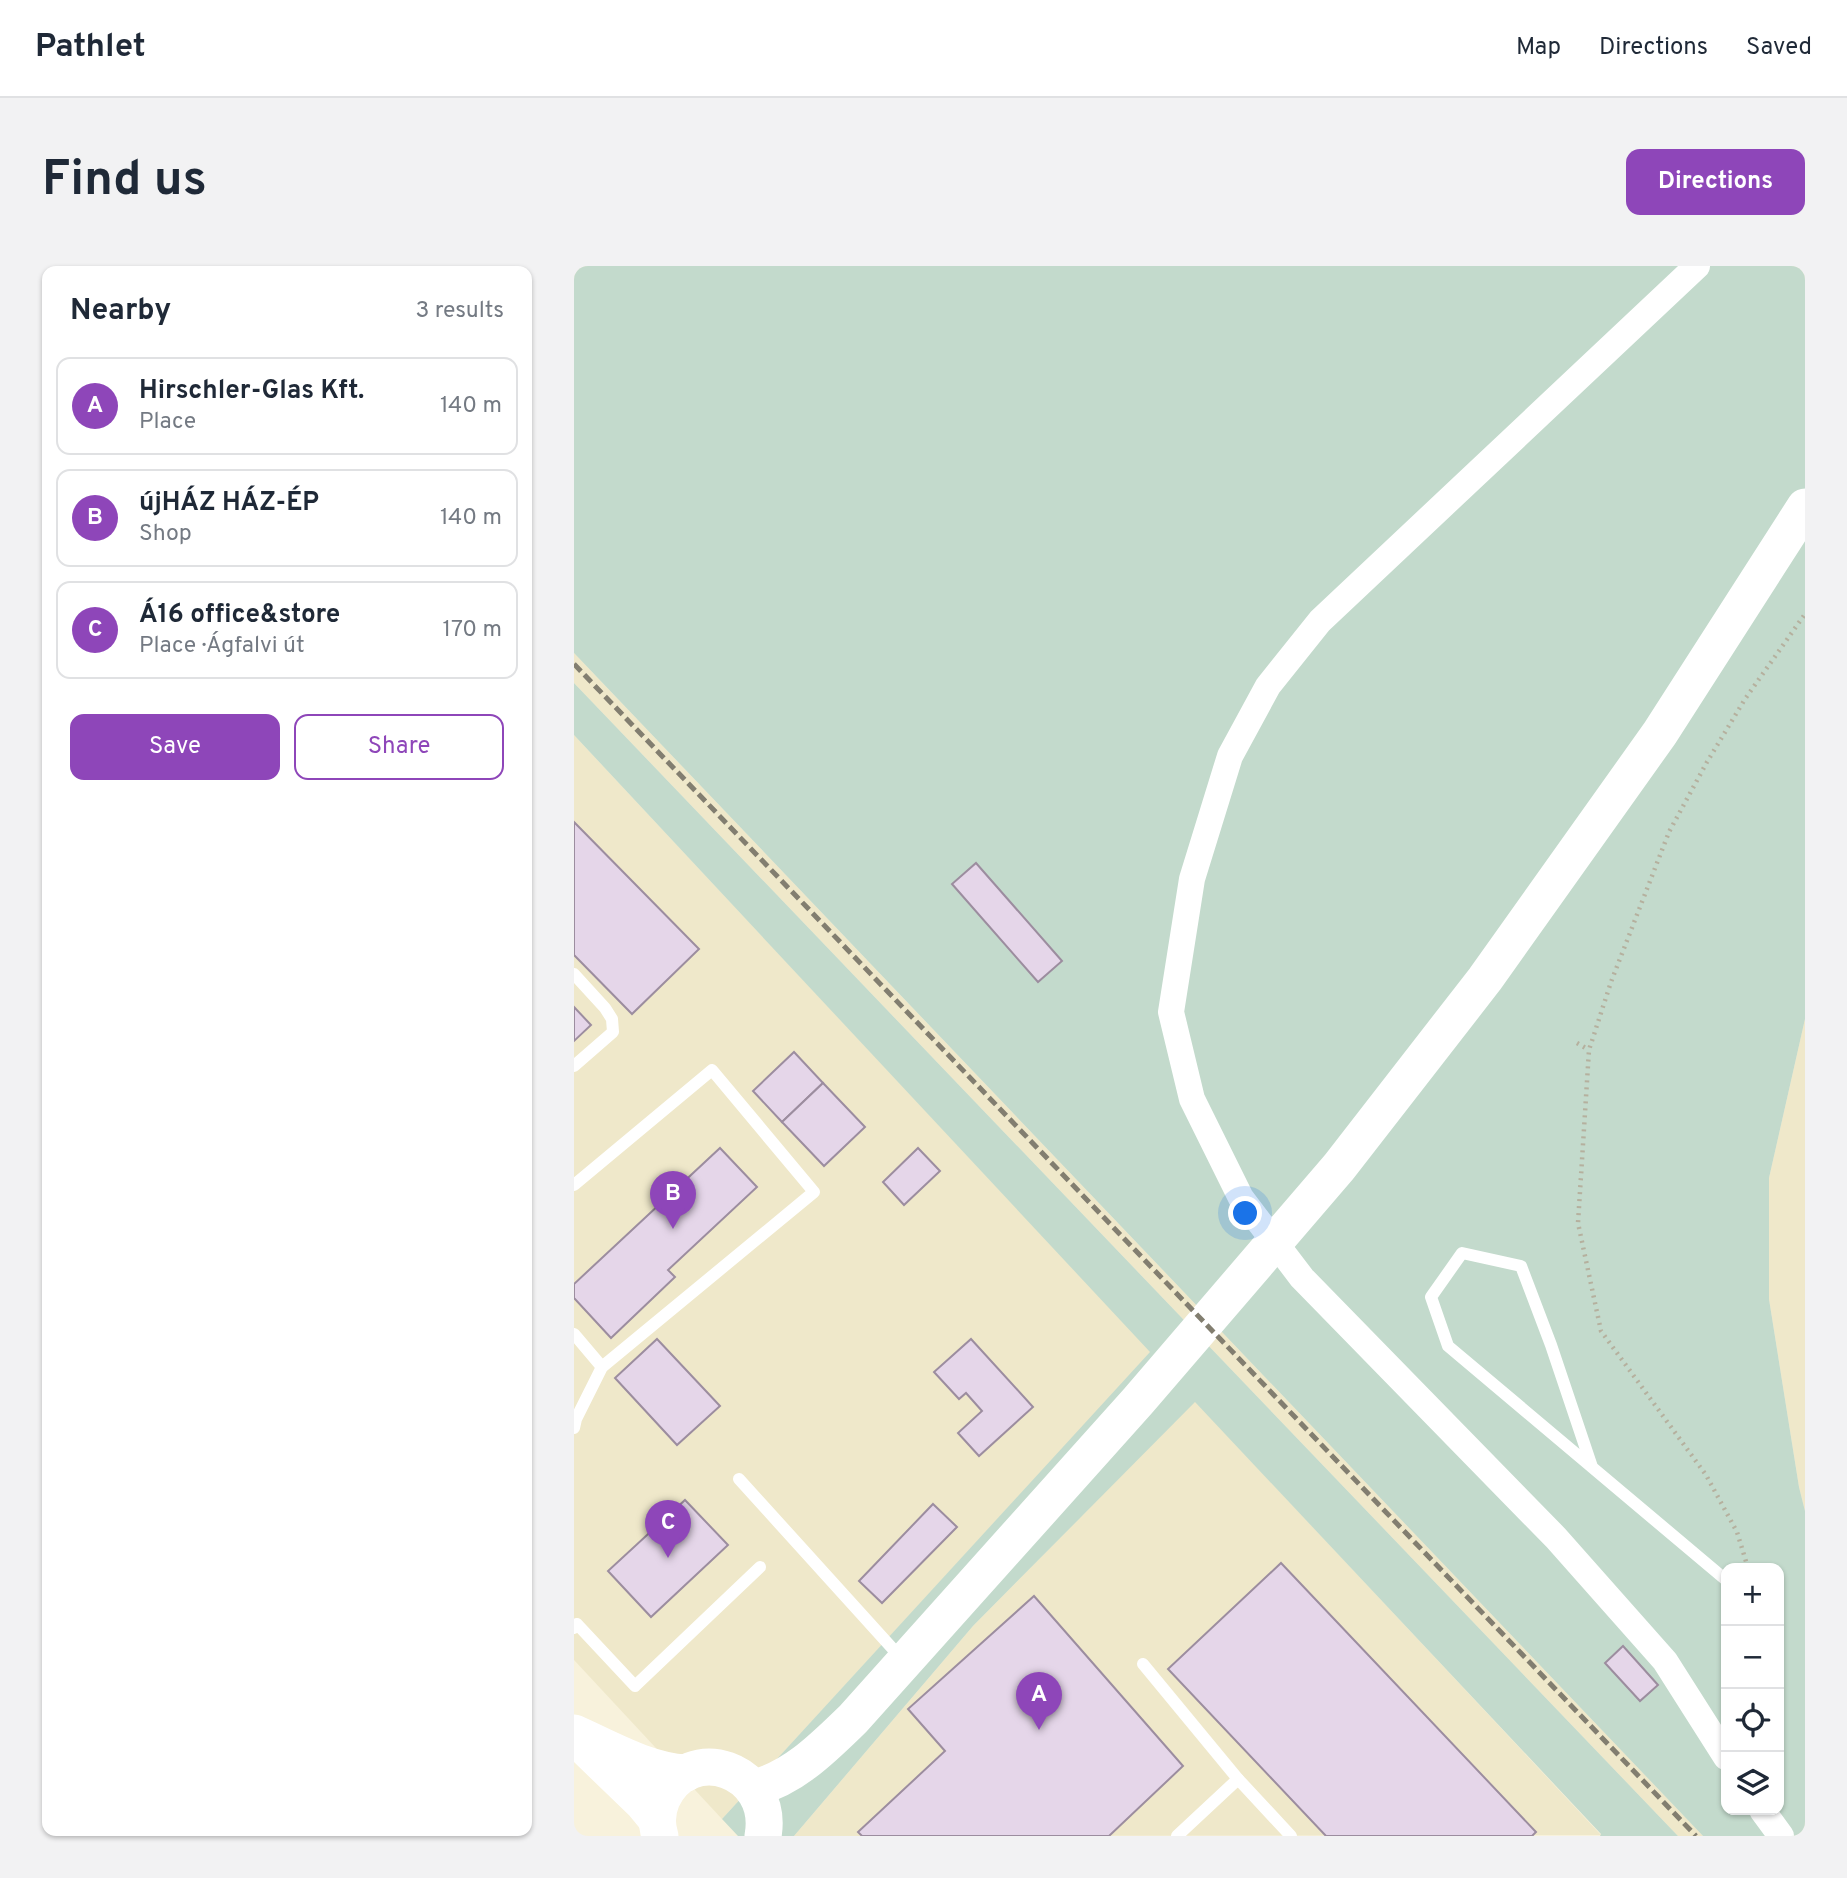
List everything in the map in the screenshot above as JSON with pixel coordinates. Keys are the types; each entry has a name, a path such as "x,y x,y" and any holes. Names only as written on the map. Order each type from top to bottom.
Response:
{"main road":[{"path":"658,1828 660,1805 665,1793 686,1773 698,1769 723,1768 735,1772 767,1804 853,1719 1138,1401 1339,1167 1485,979 1652,744 1805,508"},
{"path":"574,1735 641,1763 686,1773"},
{"path":"574,1735 643,1803 658,1828"}],"street":[{"path":"1697,266 1320,621 1268,686 1230,756 1192,878 1171,1012 1192,1099 1241,1198 1302,1278 1556,1538 1665,1661 1723,1752"},
{"path":"1766,1815 1781,1836"}],"lane":[{"path":"574,974 605,1008 612,1019 613,1031 574,1066"},
{"path":"574,1185 712,1070 814,1192 602,1367 574,1428"},
{"path":"1592,1467 1521,1266 1462,1253 1431,1297 1448,1346 1721,1576"},
{"path":"574,1334 602,1367"},
{"path":"739,1479 905,1661"},
{"path":"574,1628 577,1624 635,1686 760,1567"},
{"path":"1143,1664 1238,1779 1291,1836"},
{"path":"1177,1836 1238,1779"}],"path":[{"path":"1746,1563 1737,1532 1706,1475 1601,1331 1578,1223 1589,1050 1611,982 1669,832 1745,699 1805,614"},
{"path":"1577,1043 1589,1050"}],"shaded area":[{"path":"574,653 1703,1836 1678,1836 574,683"},
{"path":"574,735 1151,1352 722,1819 574,1660"},
{"path":"1805,1019 1805,1511 1769,1299 1769,1178"},
{"path":"1195,1401 1601,1835 794,1836 973,1626"}],"green space":[{"path":"574,266 1805,266 1805,1019 1769,1178 1769,1299 1805,1511 1805,1836 1703,1836 574,653"},
{"path":"574,683 1678,1836 1600,1836 1195,1402 973,1626 794,1836 738,1836 722,1819 1150,1352 574,735"}],"building":[{"path":"574,822 699,949 632,1014 574,955"},
{"path":"976,863 1062,961 1038,982 952,884"},
{"path":"574,1007 591,1025 574,1041"},
{"path":"794,1052 823,1083 782,1122 753,1091"},
{"path":"823,1083 865,1127 824,1166 782,1122"},
{"path":"720,1148 757,1187 668,1270 675,1277 611,1338 574,1298 574,1284"},
{"path":"918,1148 940,1171 904,1205 883,1182"},
{"path":"657,1339 720,1406 677,1445 615,1378"},
{"path":"971,1339 1033,1407 979,1456 958,1433 982,1411 966,1393 959,1399 934,1372"},
{"path":"685,1500 728,1545 651,1617 608,1571"},
{"path":"933,1504 957,1527 882,1603 859,1581"},
{"path":"1281,1563 1536,1832 1532,1836 1326,1836 1168,1669"},
{"path":"1034,1596 1183,1766 1109,1836 862,1836 858,1832 945,1751 908,1709"},
{"path":"1623,1646 1658,1685 1640,1701 1605,1663"}],"railway":[{"path":"574,664 1696,1836"}],"place":[{"name":"újHÁZ HÁZ-ÉP","path":"673,1229"},
{"name":"Á16 office&store","path":"668,1558"},
{"name":"Hirschler-Glas Kft.","path":"1039,1730"}]}
